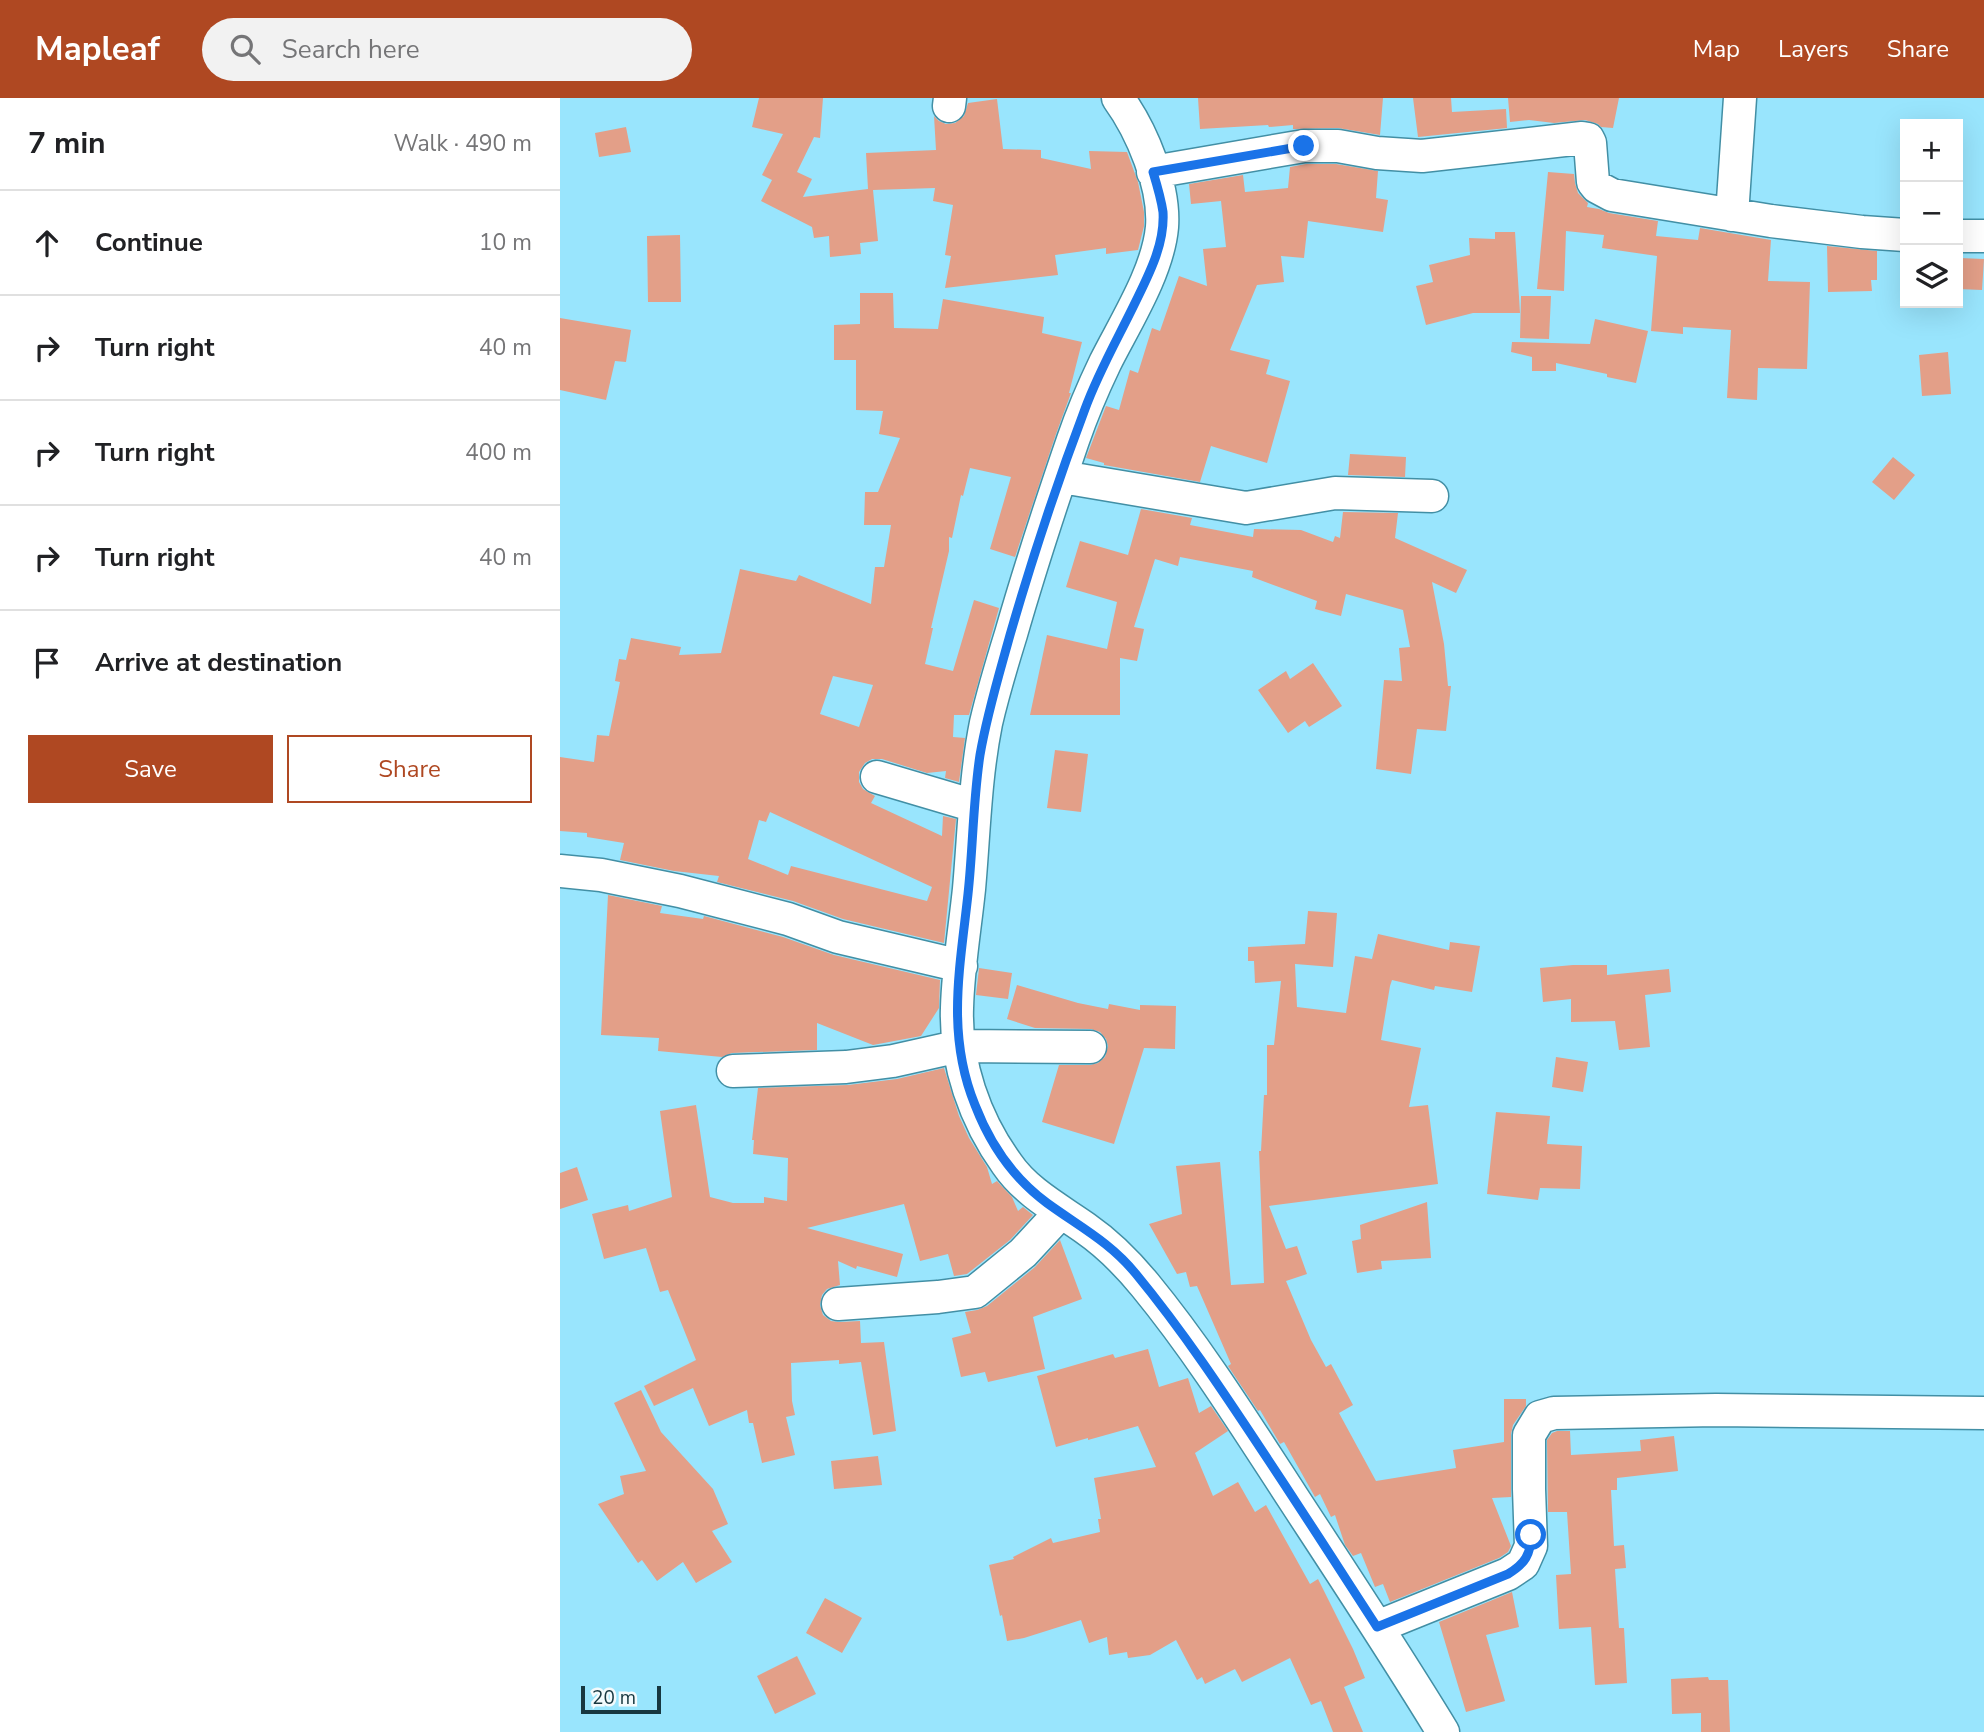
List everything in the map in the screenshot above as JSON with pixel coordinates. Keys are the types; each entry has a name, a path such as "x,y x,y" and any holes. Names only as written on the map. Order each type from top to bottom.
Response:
{"street":[{"path":"1118,98 1138,128 1153,172 1163,211 1160,245 1145,282 1092,389 1072,442 1027,578 988,717 980,755 957,1018 964,1074 974,1104 1009,1168 1046,1202 1113,1249 1169,1314 1241,1419 1443,1732"},
{"path":"1732,215 1740,98"},
{"path":"1153,172 1304,146 1338,146 1377,153 1422,156 1582,138 1590,143 1593,182 1612,195 1732,215 1900,235"},
{"path":"1963,236 1984,236"},
{"path":"1062,477 1246,508 1335,493 1432,496"},
{"path":"877,777 975,806"},
{"path":"560,872 601,875 680,891 788,919 838,937 961,966"},
{"path":"733,1071 846,1067 893,1061 960,1046 1090,1047"},
{"path":"838,1304 975,1292 1023,1253 1061,1212"},
{"path":"1377,1627 1508,1574 1523,1564 1531,1546 1529,1435 1540,1418 1554,1413 1716,1410 1984,1413"}],"building":[{"path":"759,98 823,98 820,138 814,137 797,172 812,179 803,197 868,189 866,153 936,150 934,116 946,124 955,123 964,116 968,103 997,99 1003,149 1041,150 1041,158 1091,169 1089,151 1127,152 1138,182 1144,212 1144,226 1138,250 1106,254 1106,248 1055,255 1058,275 945,288 951,256 945,255 953,205 933,201 935,188 873,190 878,241 860,243 861,254 830,257 829,236 814,238 812,227 761,201 772,180 762,175 783,134 752,127"},
{"path":"1198,98 1383,98 1380,135 1338,128 1293,129 1293,125 1200,129"},
{"path":"1413,98 1451,98 1452,112 1506,109 1507,128 1418,137"},
{"path":"1508,98 1619,98 1613,128 1601,127 1585,120 1554,123 1529,120 1510,122"},
{"path":"626,127 631,152 599,157 595,133"},
{"path":"1336,164 1378,171 1376,198 1388,200 1383,232 1308,221 1304,258 1281,256 1284,282 1257,285 1230,350 1270,360 1266,374 1290,381 1267,463 1211,446 1200,482 1104,465 1086,458 1106,406 1119,410 1130,370 1138,373 1152,328 1160,331 1179,276 1207,286 1203,249 1226,247 1221,201 1191,204 1189,184 1243,175 1245,192 1288,188 1290,167"},
{"path":"1548,172 1574,174 1578,193 1588,203 1587,207 1658,221 1656,236 1698,240 1700,228 1771,240 1768,281 1810,282 1807,369 1758,368 1757,400 1727,398 1731,330 1683,327 1683,334 1651,331 1657,256 1602,248 1604,235 1566,231 1564,291 1537,289"},
{"path":"1495,232 1515,232 1520,313 1473,313 1426,325 1416,286 1433,282 1429,265 1470,255 1469,238 1495,239"},
{"path":"680,235 681,302 648,302 647,236"},
{"path":"1827,246 1877,251 1877,280 1871,280 1872,291 1828,292"},
{"path":"1963,258 1984,259 1982,290 1963,289"},
{"path":"860,293 893,293 894,328 938,329 943,299 1044,317 1042,333 1082,342 1071,393 1015,557 990,549 1011,477 970,468 952,538 949,537 949,551 925,664 953,671 974,600 999,608 969,715 954,715 953,737 965,738 959,782 945,778 946,771 927,773 882,759 872,759 865,763 859,772 859,782 863,789 875,796 871,803 942,836 943,816 956,819 944,943 843,919 793,901 717,882 719,876 674,871 620,860 624,843 587,837 587,833 560,831 560,757 594,762 597,735 609,736 620,682 615,681 619,659 626,660 631,638 681,647 679,655 721,653 740,569 796,581 799,575 871,604 875,567 884,567 891,525 864,525 865,492 878,492 900,438 879,434 883,411 856,410 856,360 834,360 834,325 860,324","holes":["833,676 873,685 859,727 820,714","770,812 932,887 927,901 791,866 788,875 748,859 759,820 766,822"]},
{"path":"1521,296 1551,296 1549,339 1520,338"},
{"path":"560,318 631,330 626,362 615,361 606,400 560,390"},
{"path":"1595,319 1648,331 1636,383 1556,363 1556,371 1532,371 1532,357 1511,352 1512,342 1590,344"},
{"path":"1948,352 1951,394 1922,396 1919,355"},
{"path":"1350,454 1406,457 1405,477 1348,475"},
{"path":"1893,457 1915,475 1894,500 1872,482"},
{"path":"1141,509 1192,518 1190,525 1253,537 1254,529 1301,530 1333,542 1335,536 1340,538 1343,512 1398,513 1395,538 1467,570 1456,593 1432,582 1444,644 1448,686 1451,686 1446,731 1417,729 1411,774 1376,769 1384,680 1402,681 1399,648 1410,647 1403,610 1346,594 1341,616 1315,609 1317,601 1252,577 1253,571 1180,557 1178,566 1155,559 1134,627 1144,629 1137,661 1120,658 1120,715 1030,715 1047,635 1107,649 1117,602 1066,587 1080,541 1128,555"},
{"path":"1313,663 1342,706 1309,727 1305,721 1288,733 1258,690 1286,671 1290,679"},
{"path":"1055,750 1088,754 1081,812 1047,808"},
{"path":"608,895 662,906 660,913 703,919 704,916 783,937 834,955 940,980 939,1008 921,1036 873,1045 817,1023 817,1050 732,1053 722,1057 658,1051 659,1038 601,1035"},
{"path":"1308,911 1337,913 1333,967 1295,964 1297,1007 1346,1013 1355,956 1372,959 1378,934 1449,950 1450,942 1480,946 1472,992 1435,986 1434,990 1392,980 1390,986 1381,1040 1421,1048 1409,1107 1428,1105 1438,1184 1269,1206 1286,1249 1297,1246 1307,1274 1286,1281 1311,1340 1326,1367 1331,1364 1353,1405 1339,1413 1376,1481 1456,1468 1453,1450 1504,1442 1504,1399 1526,1399 1526,1406 1513,1425 1511,1434 1511,1497 1492,1498 1511,1546 1508,1552 1390,1602 1383,1584 1375,1587 1361,1553 1353,1556 1345,1545 1335,1515 1331,1517 1320,1494 1315,1497 1284,1442 1280,1444 1260,1410 1258,1411 1228,1366 1231,1364 1197,1286 1190,1287 1186,1272 1177,1274 1149,1224 1182,1214 1176,1166 1220,1162 1231,1285 1264,1283 1259,1151 1264,1095 1267,1095 1267,1045 1274,1045 1281,981 1255,983 1254,961 1248,961 1248,947 1305,944"},
{"path":"1607,965 1607,975 1669,969 1671,992 1645,995 1650,1047 1619,1050 1615,1021 1571,1022 1571,999 1543,1002 1540,968"},
{"path":"979,968 1012,973 1008,999 976,995"},
{"path":"1017,985 1108,1009 1109,1004 1140,1010 1140,1005 1176,1006 1175,1049 1144,1048 1114,1144 1042,1122 1059,1065 1098,1063 1105,1057 1108,1046 1100,1032 1091,1029 1035,1028 1007,1019"},
{"path":"1556,1057 1588,1062 1583,1092 1552,1087"},
{"path":"944,1068 959,1116 987,1167 992,1184 997,1181 1012,1197 1018,1211 1023,1207 1033,1215 1010,1240 967,1274 954,1276 948,1254 920,1261 904,1204 807,1228 903,1254 897,1277 857,1266 856,1269 838,1261 840,1285 827,1289 822,1295 820,1305 823,1315 831,1321 860,1321 861,1343 884,1342 896,1431 873,1435 861,1362 839,1364 839,1360 791,1363 795,1415 786,1417 795,1455 762,1463 753,1423 749,1423 747,1410 709,1426 693,1388 654,1406 644,1386 696,1360 668,1290 660,1292 646,1248 604,1259 592,1214 628,1205 629,1211 672,1197 660,1111 696,1105 710,1197 733,1203 764,1203 764,1197 787,1201 788,1158 753,1154 758,1088 848,1085 897,1079"},
{"path":"1496,1112 1550,1116 1547,1144 1582,1146 1580,1189 1540,1188 1538,1200 1487,1194"},
{"path":"577,1167 588,1200 560,1209 560,1173"},
{"path":"1427,1202 1431,1258 1381,1261 1382,1269 1357,1273 1352,1241 1361,1239 1360,1225"},
{"path":"1060,1240 1082,1299 1033,1317 1045,1369 988,1382 985,1372 961,1377 952,1338 971,1333 965,1312 987,1306 1035,1267"},
{"path":"1148,1349 1159,1387 1188,1378 1199,1413 1211,1406 1228,1431 1195,1453 1213,1496 1238,1482 1255,1512 1266,1505 1310,1584 1318,1579 1365,1678 1344,1687 1363,1732 1333,1732 1321,1701 1311,1705 1290,1658 1242,1682 1235,1669 1205,1684 1202,1677 1197,1680 1176,1640 1150,1655 1128,1658 1127,1652 1109,1655 1107,1637 1089,1643 1081,1620 1007,1641 989,1565 1014,1559 1013,1557 1051,1538 1053,1543 1100,1532 1098,1519 1101,1519 1094,1478 1156,1467 1138,1426 1056,1447 1037,1376 1113,1354 1115,1358"},
{"path":"641,1390 661,1432 713,1489 728,1524 712,1531 732,1562 696,1583 683,1562 657,1581 642,1560 638,1563 598,1504 624,1494 620,1476 646,1471 614,1403"},
{"path":"1557,1431 1570,1431 1571,1455 1641,1451 1640,1440 1674,1436 1678,1471 1617,1478 1617,1490 1611,1490 1614,1546 1624,1545 1626,1568 1615,1569 1619,1628 1624,1628 1627,1683 1595,1685 1591,1627 1559,1629 1556,1575 1571,1574 1567,1512 1548,1512 1547,1440"},
{"path":"878,1456 882,1485 834,1489 831,1461"},
{"path":"1512,1592 1519,1627 1486,1635 1505,1701 1466,1712 1439,1622"},
{"path":"825,1598 862,1618 842,1653 806,1633"},
{"path":"797,1656 816,1694 775,1714 757,1676"},
{"path":"1708,1677 1709,1680 1728,1680 1730,1732 1701,1732 1701,1713 1672,1714 1671,1679"}],"route":[{"path":"1304,146 1153,172 1163,211 1160,245 1145,282 1092,389 1072,442 1027,578 988,717 976,788 957,1005 960,1052 974,1104 1009,1168 1046,1202 1113,1249 1169,1314 1377,1627 1508,1574 1523,1564 1528,1556 1531,1535"}]}
